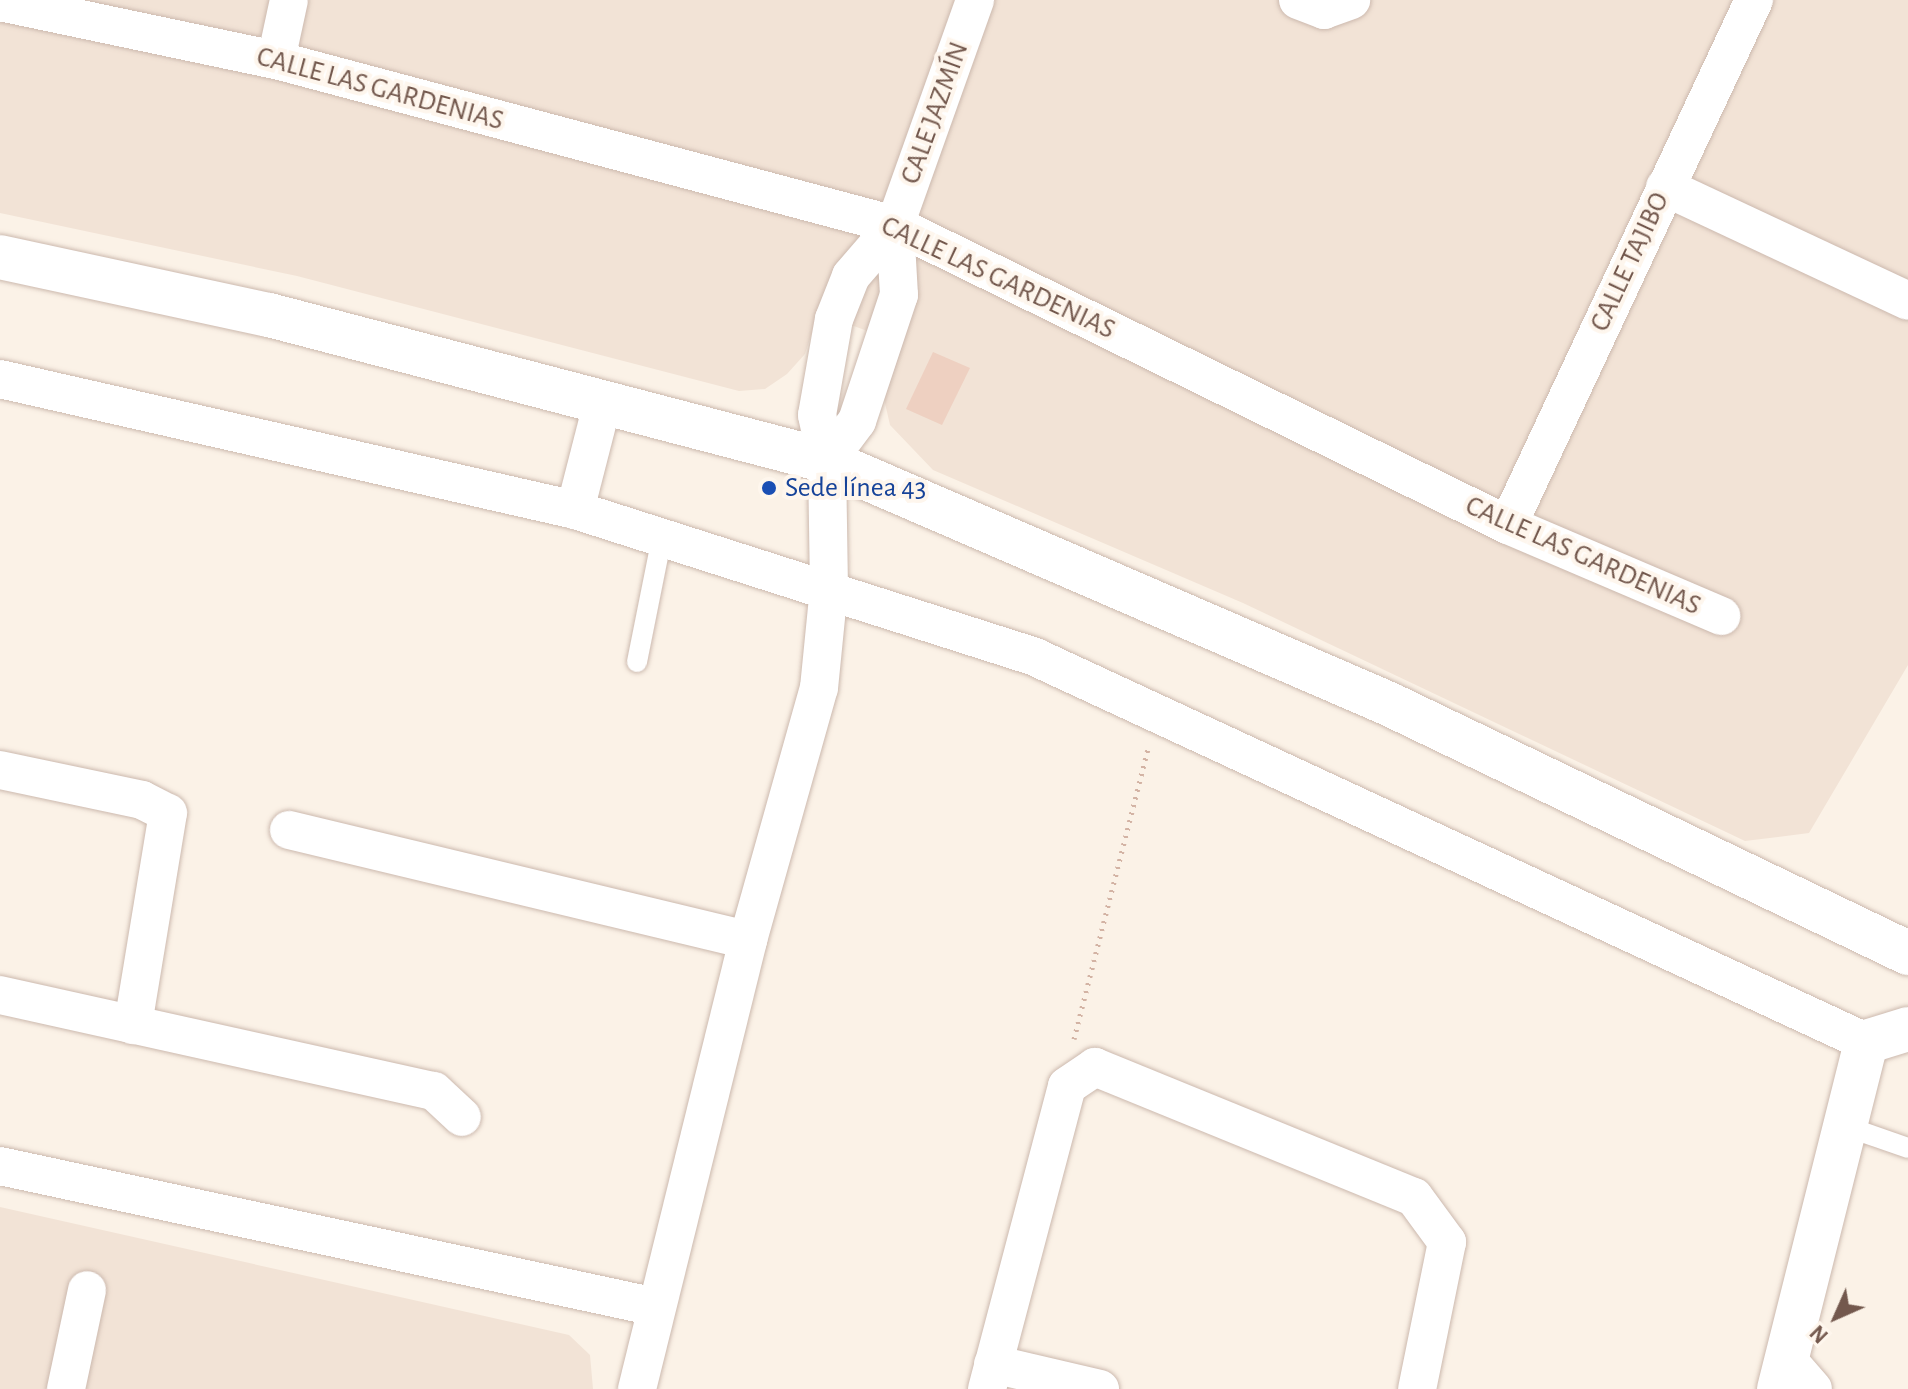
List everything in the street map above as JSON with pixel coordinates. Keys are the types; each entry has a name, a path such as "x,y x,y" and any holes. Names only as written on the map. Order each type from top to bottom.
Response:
{"street":[{"path":"276,60 289,0"},
{"name":"CALE JAZMÍN","path":"895,225 975,0"},
{"path":"1298,0 1324,10 1351,0"},
{"name":"CALLE TAJIBO","path":"1508,525 1754,0"},
{"name":"CALLE LAS GARDENIAS","path":"0,2 276,60 895,225 1508,525 1721,616"},
{"path":"1665,187 1908,301"},
{"path":"637,1389 748,940 819,688 829,588 827,461 817,415 834,319 851,276 895,225"},
{"path":"827,461 857,421 882,336 899,295 895,225"},
{"path":"0,257 603,401 827,461 1389,704 1908,953"},
{"path":"0,379 575,510 829,588 1035,657 1866,1042 1908,1029"},
{"path":"575,510 603,401"},
{"path":"0,770 142,800 168,813 133,1025"},
{"path":"289,830 748,940"},
{"path":"0,995 434,1091 462,1117"},
{"path":"1793,1379 1845,1126 1866,1042"},
{"path":"1100,1389 990,1377 1067,1086 1082,1071 1109,1071 1414,1197 1447,1242 1417,1389"},
{"path":"0,1166 656,1307"},
{"path":"69,1388 87,1290"}],"lane":[{"path":"637,662 662,537"},
{"path":"1845,1126 1908,1148"}],"path":[{"path":"1082,1071 1072,1032 1155,714"}],"shaded area":[{"path":"0,0 1908,0 1908,665 1809,833 1745,841 1243,603 933,470 890,425 882,390 895,341 818,313 805,354 787,374 765,389 739,391 297,276 0,213"},
{"path":"0,1207 569,1335 590,1355 593,1389 0,1389"}],"building":[{"path":"933,352 970,368 942,425 906,409"}],"place":[{"name":"Sede línea 43","path":"769,488"}]}
